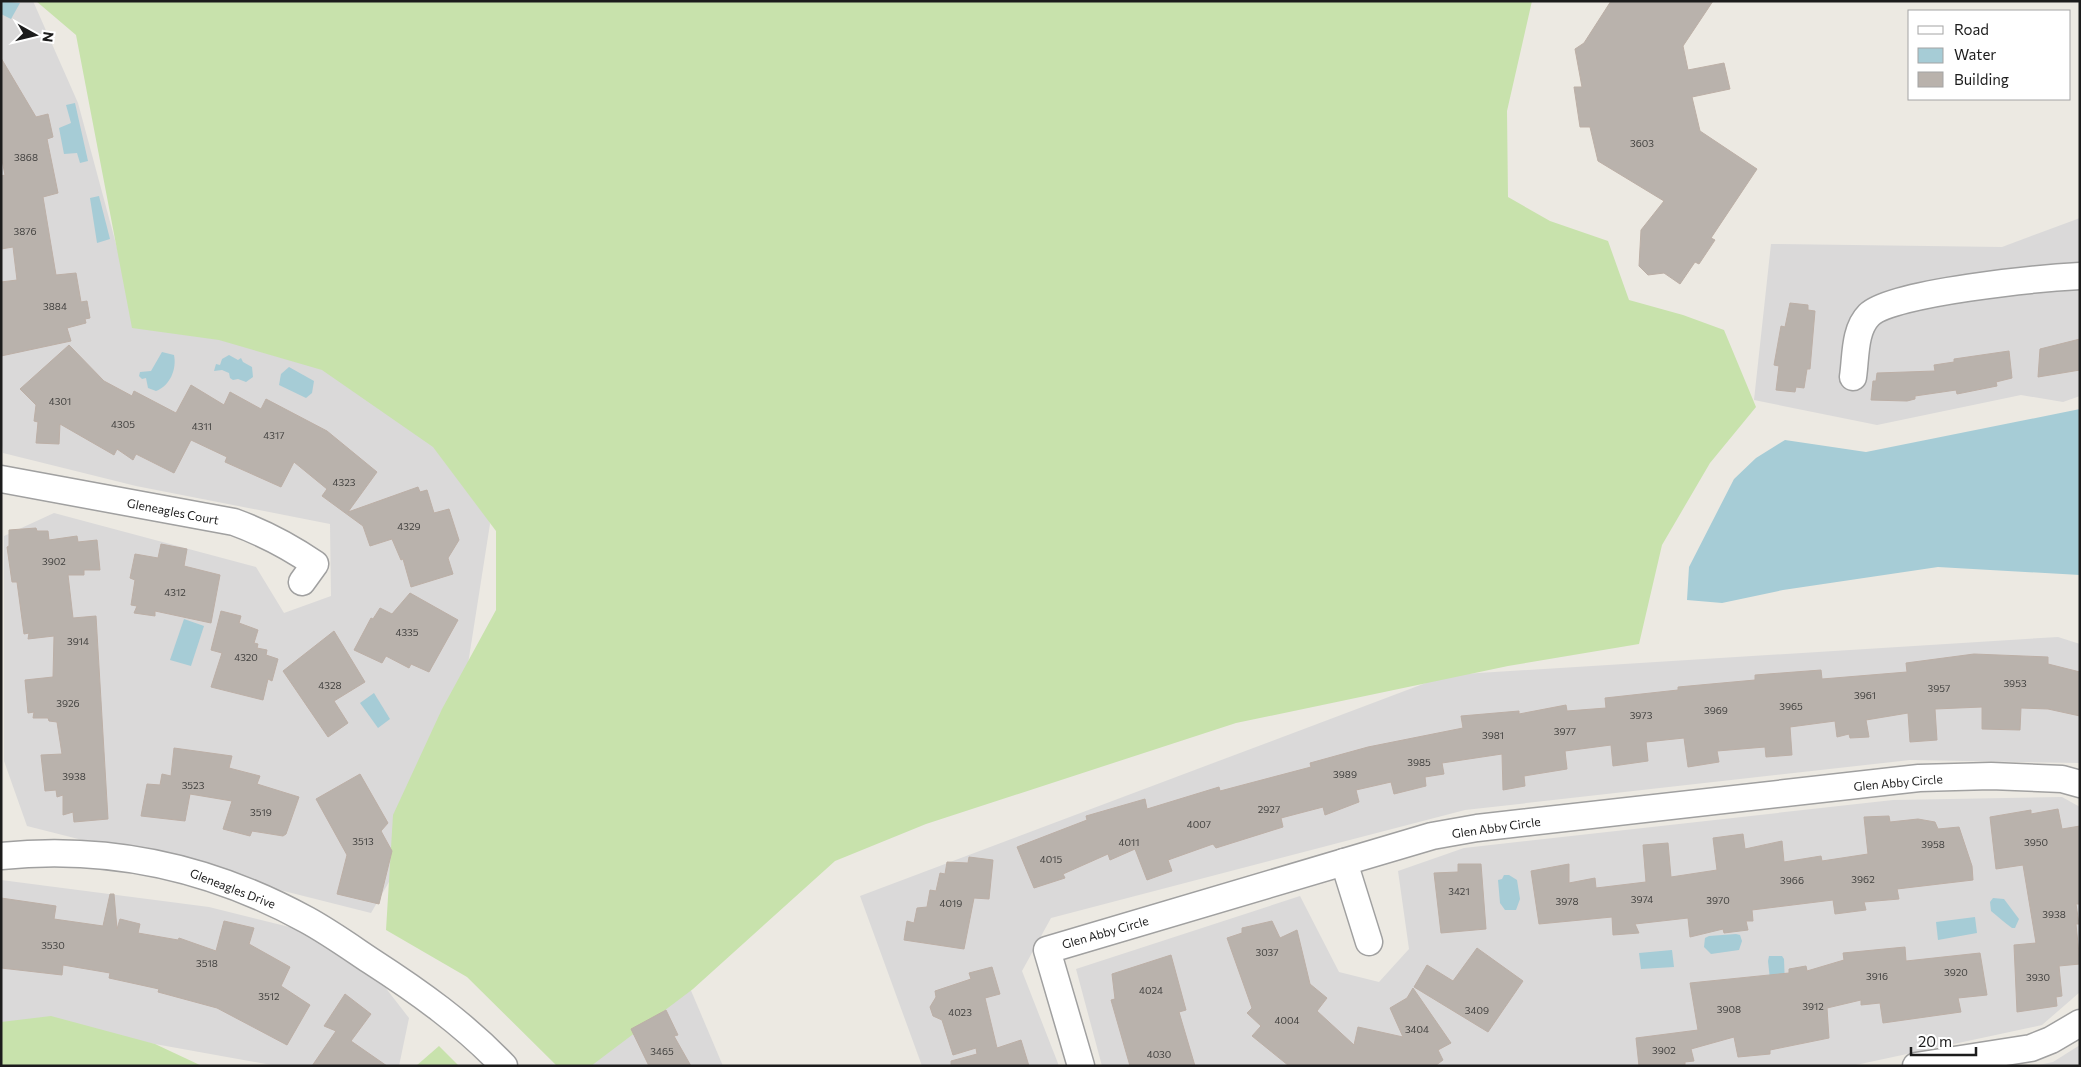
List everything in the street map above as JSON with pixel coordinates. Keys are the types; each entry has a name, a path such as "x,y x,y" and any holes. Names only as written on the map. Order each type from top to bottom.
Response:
{"street":[{"path":"1853,376 1860,329 1870,313 1922,296 2021,280 2080,276"},
{"name":"Gleneagles Court","path":"1,479 243,525 286,544 315,564 302,582"},
{"name":"Glen Abby Circle","path":"1081,1066 1047,950 1432,836 1477,828 1920,778 2000,776 2062,779 2080,784"},
{"name":"Gleneagles Drive","path":"1,856 82,853 130,858 179,868 259,895 309,920 418,992 476,1038 504,1066"},
{"path":"1344,862 1369,942"},
{"path":"1916,1066 2031,1048 2051,1040 2080,1023"}],"shaded area":[{"path":"1,1 33,1 78,103 126,281 475,437 490,524 457,734 393,875 371,913 27,826 4,761 4,536 54,513 256,567 284,613 331,596 330,524 136,486 3,453 1,438"},
{"path":"2080,218 2080,396 2063,402 2021,395 1877,425 1754,400 1771,244 2002,247"},
{"path":"2058,637 2080,644 2080,763 1910,760 1465,810 1051,918 1022,971 1059,1066 922,1066 860,896 1447,675"},
{"path":"2062,797 2080,807 2080,992 2042,1025 1851,1066 1102,1066 1076,969 1300,896 1339,972 1379,982 1409,949 1398,871 1464,848 1893,800"},
{"path":"1,880 209,907 350,942 409,1018 399,1066 277,1066 44,1024 1,1022"},
{"path":"681,967 723,1066 589,1066"},
{"path":"2080,1045 2080,1066 2034,1066 2053,1062"}],"green space":[{"path":"36,1 1532,1 1507,111 1508,197 1550,221 1608,241 1629,300 1683,315 1724,330 1756,407 1710,463 1662,545 1639,644 1508,666 1236,723 926,824 835,861 693,989 591,1066 557,1066 467,977 386,930 393,815 442,709 496,610 496,531 433,447 322,370 219,340 132,328 76,35"},
{"path":"51,1016 155,1044 202,1066 1,1066 1,1022"},
{"path":"439,1046 459,1066 416,1066"}],"water":[{"path":"1,1 20,3 11,19 1,14"},
{"path":"75,103 88,161 80,163 77,153 64,154 59,128 71,123 66,105"},
{"path":"99,196 110,239 97,243 90,198"},
{"path":"162,352 174,355 175,360 169,381 156,391 148,388 146,378 142,379 139,376 140,372 151,371"},
{"path":"229,355 238,360 241,358 243,362 252,367 253,377 246,382 238,379 233,380 230,378 229,373 222,370 214,371 216,364 220,365 222,359"},
{"path":"289,367 314,381 312,393 306,398 279,385 281,374"},
{"path":"2080,409 2080,575 1938,567 1783,590 1722,603 1687,600 1689,567 1734,479 1756,458 1785,440 1866,452"},
{"path":"184,619 204,626 191,666 170,660"},
{"path":"374,693 390,719 378,728 360,703"},
{"path":"1504,875 1509,875 1517,880 1520,899 1516,910 1505,910 1500,903 1498,880 1502,879"},
{"path":"1993,898 2004,899 2019,919 2015,928 2012,928 1991,911 1990,902"},
{"path":"1975,917 1977,933 1938,940 1936,922"},
{"path":"1740,935 1742,941 1739,950 1711,954 1704,947 1705,938 1709,936"},
{"path":"1672,950 1674,967 1641,969 1639,953"},
{"path":"1769,956 1782,956 1784,959 1785,986 1771,989"}],"building":[{"path":"1611,1 1713,1 1683,46 1688,70 1724,63 1730,89 1692,97 1700,131 1757,169 1711,238 1715,240 1699,264 1695,262 1680,284 1664,273 1648,275 1639,266 1641,230 1664,201 1598,161 1590,127 1580,127 1574,87 1582,87 1575,49 1584,43"},
{"path":"1,58 36,117 48,114 53,137 47,139 58,193 43,197 56,275 76,273 81,302 87,301 90,318 85,319 86,323 67,328 71,341 1,356 1,282 17,280 13,247 1,249 1,176 5,175 1,155"},
{"path":"1790,303 1808,305 1808,310 1815,311 1810,369 1807,369 1804,388 1796,387 1795,392 1776,390 1779,366 1774,365 1781,326 1785,327"},
{"path":"2080,339 2080,370 2038,377 2040,349"},
{"path":"69,345 104,381 132,396 134,391 176,413 191,385 224,405 230,392 261,409 266,399 327,431 377,472 348,512 418,487 420,492 427,490 434,513 449,509 459,540 448,558 453,574 411,587 403,559 401,560 392,539 370,546 363,526 322,496 327,489 294,462 281,487 225,462 227,457 191,440 174,473 136,454 133,460 117,449 114,455 60,424 59,444 36,443 38,422 34,421 36,405 20,389"},
{"path":"2009,351 2012,378 1996,382 1997,386 1957,394 1956,390 1915,396 1915,399 1907,401 1871,400 1873,381 1876,381 1877,373 1935,371 1934,365 1954,362 1954,359"},
{"path":"36,528 37,531 48,531 49,540 77,536 78,542 97,540 100,570 84,570 84,575 68,575 73,618 96,616 108,819 74,822 73,812 63,815 63,795 57,797 56,790 45,791 41,755 62,754 57,722 49,721 48,718 33,718 34,712 28,713 25,680 53,677 54,636 28,639 29,633 24,634 17,582 12,582 7,547 9,546 9,530"},
{"path":"161,544 187,549 184,566 220,575 211,623 155,611 155,616 134,613 137,606 131,605 135,580 130,578 135,554 158,558"},
{"path":"410,593 458,620 429,672 411,664 409,668 386,656 382,663 354,650 371,618 373,619 380,608 392,614"},
{"path":"221,611 241,616 239,623 258,630 254,643 258,644 257,648 267,650 266,655 278,659 272,681 268,679 263,700 211,687 222,653 211,650"},
{"path":"334,631 365,682 334,701 348,723 328,737 283,671"},
{"path":"1974,654 2048,657 2048,664 2080,672 2080,716 2048,709 2021,708 2020,730 1982,729 1982,707 1935,709 1937,740 1910,742 1908,713 1866,720 1869,737 1850,738 1849,734 1837,737 1835,721 1790,727 1792,755 1766,757 1765,747 1717,751 1719,762 1688,767 1684,738 1646,742 1648,761 1613,766 1611,745 1565,751 1567,769 1524,776 1525,786 1503,790 1502,754 1442,763 1444,774 1425,777 1426,786 1394,794 1391,782 1356,790 1359,802 1325,815 1323,807 1281,818 1283,827 1216,848 1213,844 1168,860 1172,871 1147,880 1135,849 1110,860 1108,854 1063,874 1065,878 1034,888 1017,847 1087,820 1086,816 1145,799 1147,809 1219,787 1220,791 1311,767 1310,763 1368,747 1463,728 1461,716 1519,711 1519,714 1566,705 1567,711 1606,708 1605,698 1678,690 1678,687 1755,680 1755,675 1821,670 1822,679 1907,672 1906,663"},
{"path":"174,748 232,756 229,768 260,776 257,784 299,797 286,834 283,836 252,831 250,836 223,829 232,801 190,794 185,821 141,816 147,784 160,785 162,774 171,776"},
{"path":"360,774 388,823 381,831 392,851 379,904 337,894 347,855 316,799"},
{"path":"2058,809 2062,829 2080,826 2080,904 2076,904 2079,924 2076,924 2080,964 2059,966 2062,996 2056,997 2057,1006 2017,1012 2014,945 2036,943 2023,865 1996,869 1990,817 2031,810 2031,814"},
{"path":"1889,816 1890,822 1918,819 1935,822 1938,829 1959,827 1972,866 1973,880 1897,889 1899,899 1864,902 1866,910 1835,914 1833,900 1752,910 1753,921 1746,921 1748,930 1724,933 1723,929 1690,937 1688,918 1635,924 1639,933 1613,935 1612,917 1539,924 1531,871 1569,864 1569,883 1595,878 1596,888 1646,882 1643,845 1668,843 1671,877 1717,870 1713,838 1743,834 1745,849 1782,841 1784,862 1821,856 1822,861 1868,854 1864,817"},
{"path":"969,857 993,860 989,899 974,898 964,949 904,940 907,921 914,923 917,908 927,907 930,890 936,891 940,873 945,874 947,862 968,863"},
{"path":"1458,864 1481,864 1486,929 1441,933 1434,873 1458,872"},
{"path":"110,894 114,894 117,929 120,919 140,924 138,933 178,940 179,938 216,951 224,921 254,928 249,944 290,967 281,986 310,1005 287,1045 217,1008 158,992 159,989 109,978 110,973 63,965 62,975 1,968 1,898 56,906 54,919 103,926"},
{"path":"1272,921 1280,938 1297,930 1310,984 1327,998 1317,1011 1354,1045 1358,1027 1403,1037 1390,1008 1407,998 1413,988 1451,1043 1438,1050 1443,1060 1435,1066 1289,1066 1252,1036 1261,1026 1247,1013 1252,1008 1227,938 1242,933 1242,928"},
{"path":"1905,947 1906,961 1980,953 1987,995 1958,998 1961,1012 1883,1023 1880,1003 1861,1005 1861,1000 1827,1008 1829,1038 1770,1050 1770,1054 1738,1057 1734,1037 1691,1049 1694,1061 1685,1062 1685,1066 1639,1066 1636,1038 1698,1030 1690,983 1789,973 1789,969 1806,966 1807,971 1844,960 1843,953"},
{"path":"1477,948 1523,981 1488,1032 1414,987 1427,965 1453,981"},
{"path":"1171,955 1186,1010 1179,1012 1195,1066 1130,1066 1111,1000 1115,999 1112,974"},
{"path":"992,967 1000,994 985,998 997,1048 1021,1040 1029,1066 951,1066 951,1061 977,1054 976,1048 953,1055 942,1020 933,1016 930,1007 936,997 935,991 971,979 969,973"},
{"path":"345,994 371,1014 351,1041 387,1066 312,1066 336,1031 324,1026"},
{"path":"666,1010 678,1035 674,1036 691,1066 649,1066 631,1029"}]}
